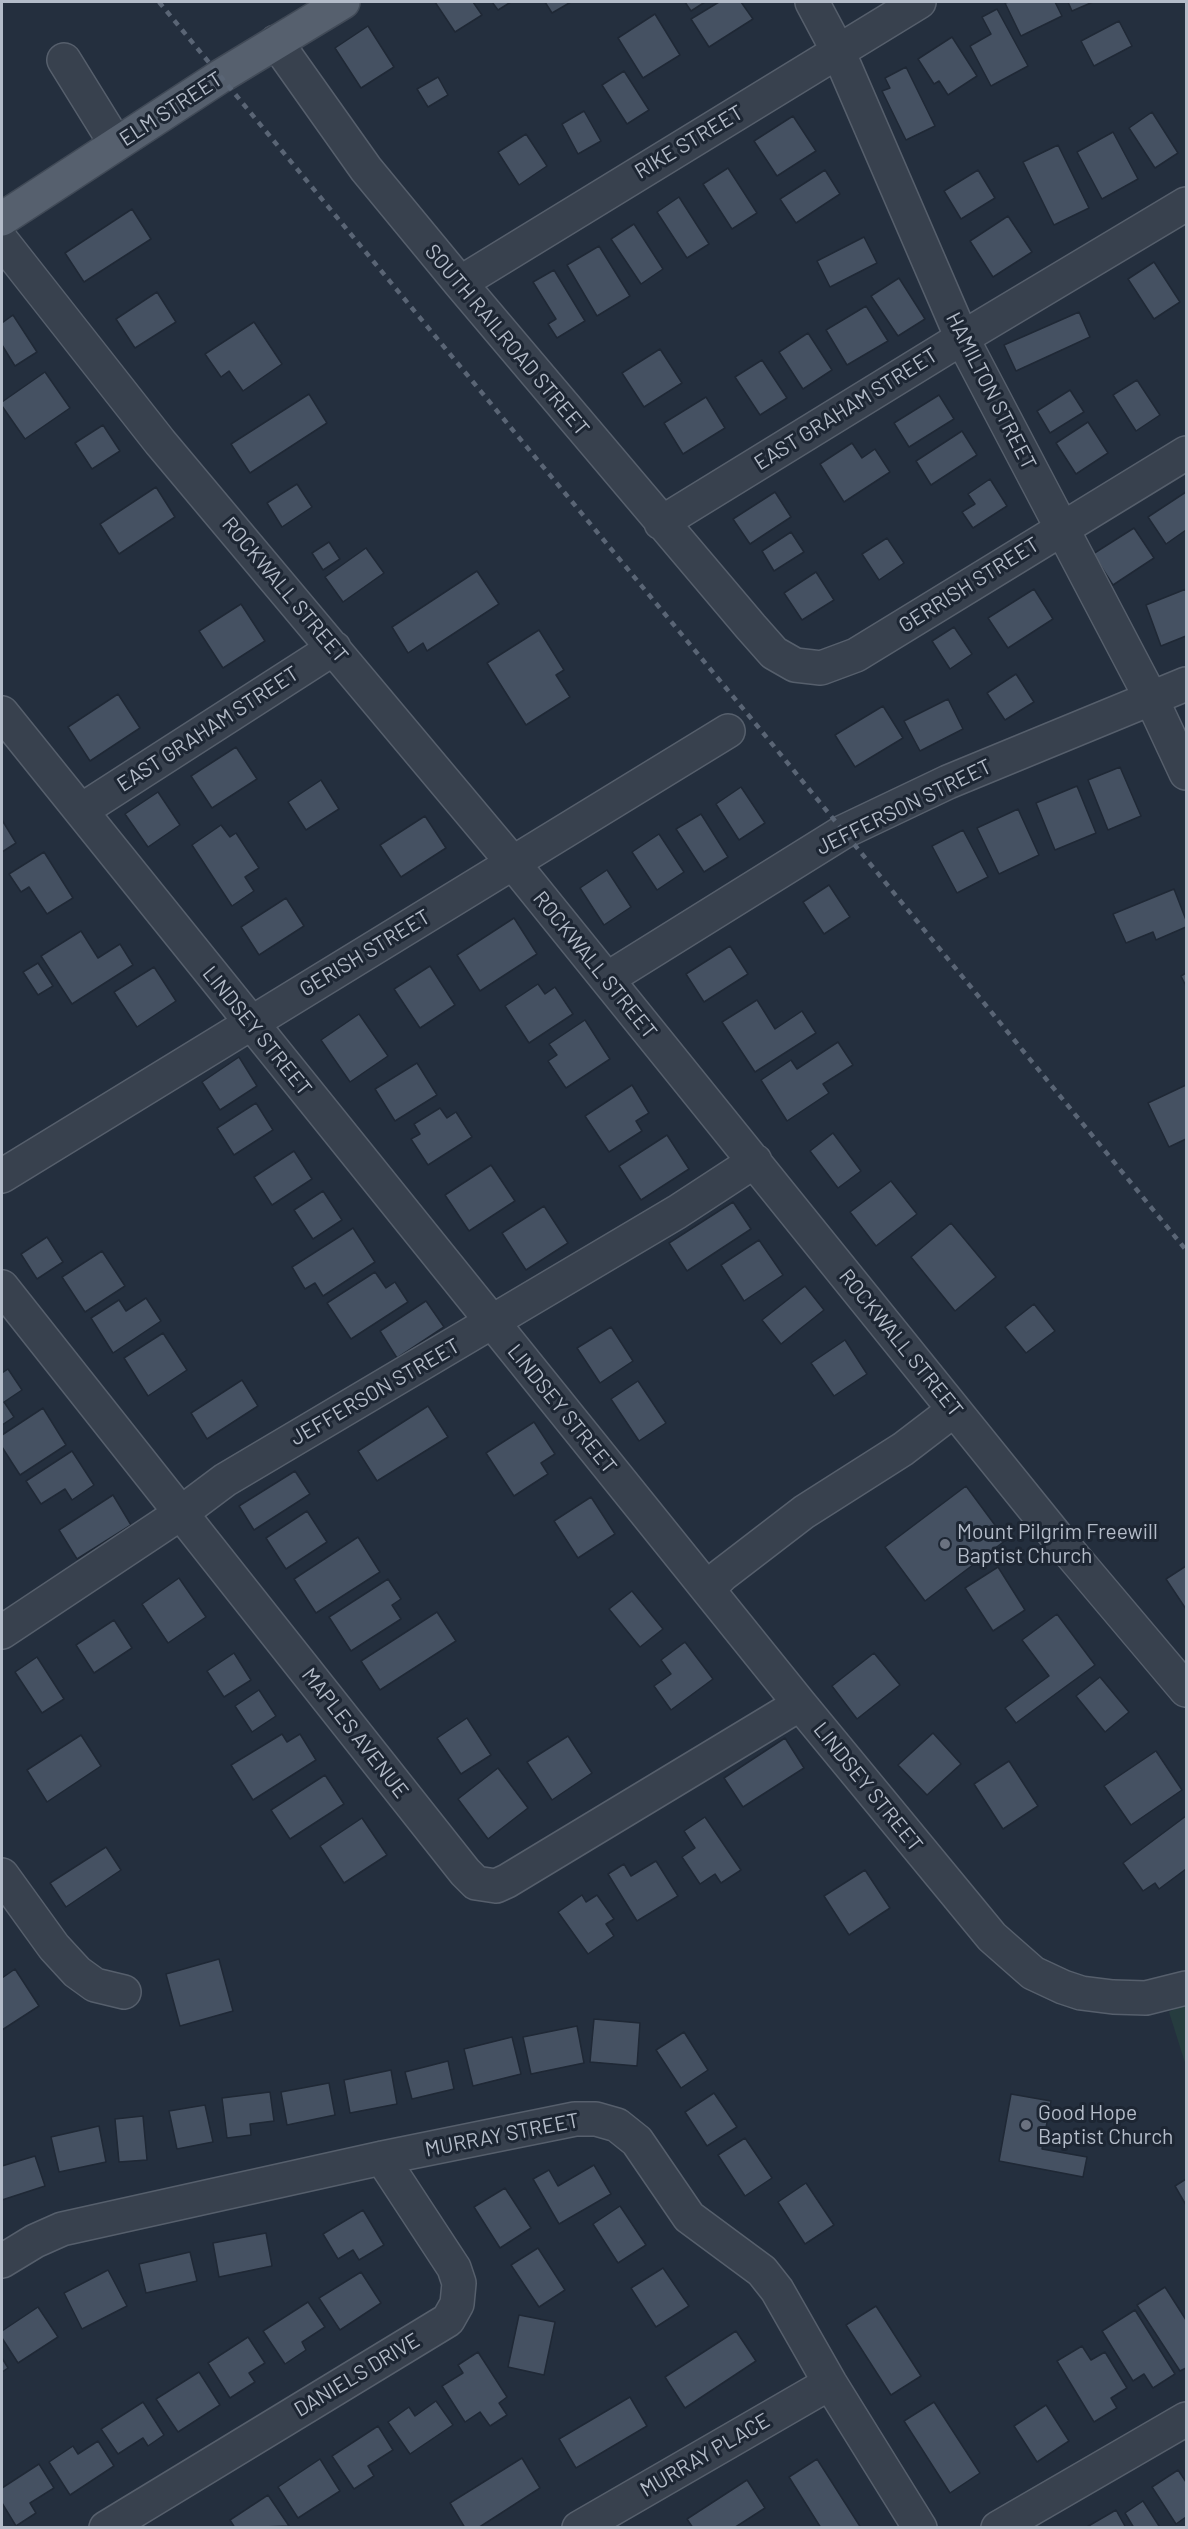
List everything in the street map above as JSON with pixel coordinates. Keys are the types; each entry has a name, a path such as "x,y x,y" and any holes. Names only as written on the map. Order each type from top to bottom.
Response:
{"main road":[{"name":"ELM STREET","path":"2,219 276,42 343,2"}],"street":[{"name":"HAMILTON STREET","path":"812,2 838,51 962,338 1152,700 1186,773"},
{"name":"RIKE STREET","path":"460,283 919,2"},
{"name":"SOUTH RAILROAD STREET","path":"276,42 366,169 661,523 751,627"},
{"path":"64,60 116,144"},
{"name":"EAST GRAHAM STREET","path":"661,523 962,338 1186,204"},
{"name":"ROCKWALL STREET","path":"2,241 160,442 513,863 1061,1542 1186,1690"},
{"name":"GERRISH STREET","path":"751,627 774,653 795,665 821,668 856,655 1186,453"},
{"name":"EAST GRAHAM STREET","path":"82,810 334,648"},
{"name":"JEFFERSON STREET","path":"607,979 843,832 948,782 1152,700 1186,684"},
{"name":"LINDSEY STREET","path":"2,713 492,1323 981,1925 1005,1950 1033,1973 1063,1987 1098,1996 1146,1998 1186,1988"},
{"name":"GERISH STREET","path":"2,1176 728,731"},
{"name":"JEFFERSON STREET","path":"2,1632 181,1513 225,1480 677,1212 755,1161"},
{"name":"MAPLES AVENUE","path":"2,1287 476,1883 496,1886 507,1881 800,1704"},
{"path":"708,1589 722,1575 804,1512 903,1449 954,1410"},
{"path":"2,1875 54,1947 77,1972 95,1985 124,1992"},
{"name":"MURRAY STREET","path":"2,2262 35,2241 62,2229 382,2158 575,2119 596,2119 617,2125 637,2142 689,2217 762,2271 777,2290 830,2382 920,2528"},
{"name":"DANIELS DRIVE","path":"106,2528 448,2320 457,2304 459,2283 453,2268 382,2158"},
{"name":"MURRAY PLACE","path":"579,2528 830,2382"},
{"path":"1007,2525 1186,2419"}],"green space":[{"path":"1186,2003 1186,2066 1169,2012"}],"building":[{"path":"435,2 473,2 482,15 455,32"},
{"path":"492,2 511,2 498,10"},
{"path":"545,2 571,2 552,13"},
{"path":"685,2 705,2 691,11"},
{"path":"719,2 741,2 753,19 709,47 691,19"},
{"path":"1055,2 1062,16 1021,36 1005,3"},
{"path":"1068,2 1093,2 1072,11"},
{"path":"997,9 1028,66 991,86 970,46 991,34 982,17"},
{"path":"655,14 680,55 643,78 618,38"},
{"path":"1119,21 1132,46 1094,66 1081,41"},
{"path":"368,26 394,67 361,88 335,48"},
{"path":"952,37 977,76 948,95 939,81 934,84 918,59"},
{"path":"906,67 935,126 906,140 882,91 890,88 885,78"},
{"path":"624,71 649,110 627,124 602,85"},
{"path":"438,77 448,95 428,107 417,89"},
{"path":"584,111 601,141 578,154 562,124"},
{"path":"1152,112 1178,153 1155,168 1129,128"},
{"path":"793,116 816,151 777,176 754,141"},
{"path":"1113,132 1138,179 1102,199 1077,152"},
{"path":"526,134 547,166 519,185 498,152"},
{"path":"1058,145 1089,208 1054,225 1023,162"},
{"path":"728,168 757,213 732,229 703,184"},
{"path":"825,170 840,194 796,223 780,199"},
{"path":"978,170 995,198 961,219 944,191"},
{"path":"679,197 709,244 687,258 657,212"},
{"path":"132,209 151,239 84,282 65,253"},
{"path":"1008,216 1032,252 993,277 970,241"},
{"path":"634,224 663,269 641,284 611,239"},
{"path":"864,237 877,263 830,287 817,261"},
{"path":"599,246 630,296 597,316 567,265"},
{"path":"1154,262 1180,302 1154,319 1128,279"},
{"path":"554,270 585,321 557,338 548,324 556,319 533,282"},
{"path":"899,278 925,319 898,336 871,296"},
{"path":"157,292 176,322 135,348 116,319"},
{"path":"866,306 888,341 847,365 826,330"},
{"path":"1079,312 1090,337 1016,371 1004,345"},
{"path":"13,315 37,352 15,366 2,345 2,323"},
{"path":"254,322 282,364 243,391 229,371 221,377 205,354"},
{"path":"808,333 832,370 803,389 779,352"},
{"path":"660,349 682,383 644,407 622,373"},
{"path":"762,360 787,398 760,415 735,377"},
{"path":"45,372 70,408 25,439 2,406 2,402"},
{"path":"1137,380 1160,415 1136,431 1113,395"},
{"path":"1070,390 1084,412 1050,433 1037,411"},
{"path":"309,394 327,423 250,473 231,444"},
{"path":"939,395 954,419 909,447 894,423"},
{"path":"706,397 725,428 683,454 664,423"},
{"path":"1088,422 1108,453 1076,474 1056,443"},
{"path":"103,425 120,451 92,469 75,443"},
{"path":"962,431 977,455 931,485 916,461"},
{"path":"852,443 862,458 875,449 890,472 844,502 820,464"},
{"path":"990,479 1007,506 973,528 962,512 975,504 968,494"},
{"path":"297,484 312,507 282,527 267,503"},
{"path":"156,487 175,517 119,554 100,524"},
{"path":"775,492 791,517 750,544 733,519"},
{"path":"1186,492 1186,530 1166,544 1148,517"},
{"path":"1134,528 1154,558 1113,585 1093,554"},
{"path":"791,532 804,552 774,571 762,551"},
{"path":"887,538 904,563 879,580 862,554"},
{"path":"329,542 340,559 323,570 312,553"},
{"path":"366,548 384,573 343,602 325,577"},
{"path":"477,571 499,604 427,651 423,643 408,653 392,627"},
{"path":"816,572 834,600 802,620 784,593"},
{"path":"1034,589 1053,619 1008,648 988,618"},
{"path":"1186,589 1186,636 1161,646 1146,605"},
{"path":"241,604 265,641 223,668 199,631"},
{"path":"954,627 972,654 950,669 932,641"},
{"path":"539,630 564,670 556,675 570,697 526,725 487,663"},
{"path":"1016,674 1034,702 1005,720 987,693"},
{"path":"118,694 140,728 90,761 68,727"},
{"path":"948,699 963,729 920,751 904,721"},
{"path":"883,706 903,738 855,767 835,735"},
{"path":"236,747 257,779 212,808 191,776"},
{"path":"1120,767 1141,816 1108,830 1088,780"},
{"path":"321,780 339,809 306,830 288,802"},
{"path":"1077,786 1096,833 1055,850 1036,803"},
{"path":"741,787 765,823 739,840 716,804"},
{"path":"158,792 180,825 148,847 125,814"},
{"path":"1018,809 1039,855 999,874 977,828"},
{"path":"701,814 728,857 704,872 676,829"},
{"path":"425,816 446,848 401,877 380,845"},
{"path":"2,820 16,843 2,852"},
{"path":"221,825 230,837 236,833 259,868 245,877 254,891 232,906 192,845"},
{"path":"963,830 988,877 957,893 932,846"},
{"path":"659,834 684,872 657,890 632,852"},
{"path":"44,852 73,898 47,914 29,887 21,892 9,874"},
{"path":"607,870 631,907 604,925 580,888"},
{"path":"829,885 850,917 824,934 803,902"},
{"path":"1174,889 1186,920 1186,927 1156,940 1153,932 1126,943 1113,914"},
{"path":"286,898 304,926 259,955 241,927"},
{"path":"514,918 537,954 480,991 457,955"},
{"path":"81,931 98,958 120,944 133,965 72,1004 41,956"},
{"path":"730,946 748,974 704,1002 686,974"},
{"path":"38,963 53,986 38,995 23,972"},
{"path":"430,966 455,1005 420,1028 394,989"},
{"path":"154,967 176,1001 137,1027 114,992"},
{"path":"1186,973 1186,986 1181,976"},
{"path":"538,984 545,994 555,987 573,1014 529,1043 505,1006"},
{"path":"757,1000 775,1029 802,1011 816,1033 755,1072 722,1022"},
{"path":"359,1014 388,1056 350,1082 321,1040"},
{"path":"585,1020 610,1059 566,1088 548,1061 557,1055 549,1044"},
{"path":"838,1042 853,1065 823,1084 829,1093 787,1121 761,1080 791,1060 797,1069"},
{"path":"239,1057 257,1086 220,1110 202,1082"},
{"path":"417,1063 437,1095 395,1121 375,1089"},
{"path":"632,1085 649,1113 636,1121 642,1131 609,1152 585,1116"},
{"path":"1186,1085 1186,1139 1169,1147 1148,1103"},
{"path":"256,1103 273,1130 234,1155 217,1128"},
{"path":"440,1108 447,1118 456,1112 472,1137 428,1165 411,1139 420,1134 414,1124"},
{"path":"833,1133 861,1171 838,1188 810,1151"},
{"path":"667,1135 689,1169 641,1200 619,1166"},
{"path":"294,1151 312,1179 272,1205 254,1177"},
{"path":"491,1165 515,1201 469,1231 445,1195"},
{"path":"891,1181 917,1214 876,1246 850,1212"},
{"path":"323,1191 342,1220 313,1239 294,1210"},
{"path":"733,1202 751,1229 687,1271 669,1243"},
{"path":"544,1206 568,1243 526,1270 502,1233"},
{"path":"951,1223 996,1277 955,1311 911,1257"},
{"path":"353,1228 375,1262 323,1296 315,1283 305,1289 292,1267"},
{"path":"47,1237 63,1262 37,1279 21,1254"},
{"path":"759,1240 783,1275 744,1301 721,1265"},
{"path":"102,1251 125,1286 85,1312 62,1277"},
{"path":"375,1272 386,1288 395,1282 408,1302 351,1339 327,1303"},
{"path":"805,1286 824,1310 781,1344 762,1320"},
{"path":"146,1298 161,1321 113,1353 91,1318 119,1300 126,1311"},
{"path":"426,1301 444,1327 397,1358 380,1331"},
{"path":"1034,1304 1055,1331 1026,1353 1005,1327"},
{"path":"611,1327 633,1361 600,1383 577,1348"},
{"path":"163,1333 187,1370 148,1396 124,1358"},
{"path":"845,1340 867,1374 834,1396 811,1363"},
{"path":"8,1369 22,1390 4,1402 14,1417 2,1425 2,1373"},
{"path":"242,1380 258,1406 207,1439 191,1413"},
{"path":"638,1381 666,1423 639,1441 611,1399"},
{"path":"428,1406 448,1437 377,1481 358,1451"},
{"path":"43,1408 66,1445 20,1475 2,1447 2,1435"},
{"path":"534,1422 555,1454 541,1463 548,1474 514,1496 486,1453"},
{"path":"72,1451 94,1485 72,1500 65,1489 41,1504 26,1481"},
{"path":"295,1471 310,1494 254,1530 239,1506"},
{"name":"Mount Pilgrim Freewill Baptist Church","path":"966,1486 1006,1540 925,1601 885,1547"},
{"path":"113,1495 131,1525 77,1559 59,1530"},
{"path":"591,1497 615,1534 578,1558 554,1521"},
{"path":"307,1511 327,1542 286,1569 266,1538"},
{"path":"358,1537 380,1572 316,1613 294,1579"},
{"path":"1186,1566 1186,1609 1166,1579"},
{"path":"998,1567 1025,1610 993,1631 965,1588"},
{"path":"179,1578 206,1617 168,1643 142,1604"},
{"path":"388,1579 401,1599 392,1605 401,1619 351,1651 329,1617"},
{"path":"632,1591 663,1629 640,1647 609,1609"},
{"path":"437,1612 456,1641 380,1690 361,1661"},
{"path":"1057,1614 1095,1665 1016,1723 1005,1708 1049,1676 1022,1640"},
{"path":"114,1620 132,1648 94,1673 76,1645"},
{"path":"685,1642 713,1679 671,1710 654,1686 671,1674 661,1660"},
{"path":"234,1653 251,1680 224,1697 207,1671"},
{"path":"874,1653 900,1685 857,1719 832,1686"},
{"path":"37,1657 64,1699 42,1713 15,1672"},
{"path":"1100,1677 1129,1712 1105,1732 1076,1696"},
{"path":"259,1690 276,1716 252,1732 235,1706"},
{"path":"467,1718 491,1755 461,1774 437,1738"},
{"path":"933,1733 961,1764 927,1795 898,1765"},
{"path":"282,1734 287,1742 300,1734 316,1760 253,1800 231,1765"},
{"path":"81,1735 101,1766 47,1802 27,1770"},
{"path":"568,1736 592,1773 552,1800 527,1762"},
{"path":"785,1738 804,1768 743,1807 724,1778"},
{"path":"1156,1751 1182,1790 1131,1825 1104,1786"},
{"path":"1009,1761 1038,1806 1003,1829 974,1784"},
{"path":"498,1768 528,1808 488,1839 458,1799"},
{"path":"325,1775 344,1804 290,1839 271,1810"},
{"path":"1186,1816 1186,1869 1159,1889 1155,1883 1143,1891 1123,1863"},
{"path":"705,1817 741,1870 721,1883 715,1874 700,1884 682,1857 695,1848 684,1831"},
{"path":"362,1818 387,1855 344,1883 320,1846"},
{"path":"106,1847 121,1870 66,1907 50,1883"},
{"path":"656,1861 678,1896 637,1921 608,1874 624,1864 631,1876"},
{"path":"865,1870 890,1908 849,1935 824,1896"},
{"path":"582,1895 586,1902 597,1895 614,1919 606,1924 614,1936 588,1954 558,1912"},
{"path":"219,1959 233,2011 180,2026 166,1974"},
{"path":"15,1969 39,2006 2,2030 2,1978"},
{"path":"594,2019 640,2023 637,2066 590,2062"},
{"path":"577,2026 584,2063 531,2074 523,2037"},
{"path":"684,2032 708,2070 681,2088 656,2050"},
{"path":"512,2037 521,2074 473,2086 464,2049"},
{"path":"448,2061 454,2089 412,2099 405,2072"},
{"path":"391,2070 397,2104 350,2113 344,2080"},
{"path":"329,2083 335,2115 287,2125 281,2092"},
{"path":"270,2092 274,2121 250,2124 251,2135 227,2138 222,2098"},
{"path":"714,2093 737,2127 707,2146 685,2112"},
{"name":"Good Hope Baptist Church","path":"1011,2094 1051,2101 1042,2149 1087,2157 1083,2177 999,2161"},
{"path":"205,2105 213,2142 177,2149 169,2111"},
{"path":"143,2116 147,2160 119,2162 115,2119"},
{"path":"99,2126 106,2162 59,2172 51,2137"},
{"path":"745,2138 772,2178 745,2196 718,2155"},
{"path":"35,2156 45,2186 2,2200 2,2166"},
{"path":"594,2165 611,2194 559,2224 533,2179 549,2170 558,2186"},
{"path":"1186,2179 1186,2205 1175,2186"},
{"path":"806,2183 834,2225 805,2244 778,2202"},
{"path":"505,2188 531,2228 500,2248 474,2207"},
{"path":"620,2206 646,2245 618,2263 593,2224"},
{"path":"363,2210 384,2245 359,2260 353,2250 338,2259 323,2234"},
{"path":"266,2233 272,2266 219,2277 213,2243"},
{"path":"538,2248 565,2290 539,2307 511,2265"},
{"path":"190,2252 197,2281 146,2293 139,2264"},
{"path":"663,2268 689,2306 656,2327 631,2288"},
{"path":"108,2270 127,2306 82,2329 64,2293"},
{"path":"361,2272 381,2303 340,2330 319,2298"},
{"path":"1165,2287 1186,2320 1186,2368 1180,2371 1137,2305"},
{"path":"308,2302 325,2327 302,2342 306,2350 285,2364 263,2331"},
{"path":"876,2306 921,2376 891,2395 846,2325"},
{"path":"38,2307 58,2337 18,2363 2,2338 2,2331"},
{"path":"1135,2310 1175,2374 1153,2388 1144,2374 1133,2381 1102,2331"},
{"path":"519,2315 555,2322 544,2375 508,2367"},
{"path":"736,2331 756,2361 685,2408 665,2377"},
{"path":"248,2337 265,2363 249,2373 255,2382 230,2398 208,2363"},
{"path":"1082,2346 1091,2360 1105,2352 1127,2388 1111,2398 1117,2408 1094,2422 1057,2361"},
{"path":"478,2352 507,2397 499,2403 507,2415 490,2426 480,2412 465,2422 442,2386 463,2373 458,2365"},
{"path":"2,2358 8,2368 2,2372"},
{"path":"199,2372 220,2405 178,2432 156,2399"},
{"path":"630,2397 647,2426 576,2468 559,2439"},
{"path":"436,2401 453,2425 410,2454 388,2422 409,2407 415,2416"},
{"path":"143,2402 164,2435 148,2446 143,2438 118,2454 101,2429"},
{"path":"934,2402 980,2473 950,2493 904,2421"},
{"path":"1046,2405 1069,2441 1037,2462 1014,2426"},
{"path":"378,2426 393,2450 368,2466 374,2476 354,2489 332,2456"},
{"path":"98,2441 114,2466 70,2495 49,2462 73,2446 78,2454"},
{"path":"522,2458 540,2488 478,2528 465,2528 450,2503"},
{"path":"320,2459 340,2491 298,2518 278,2487"},
{"path":"817,2459 861,2528 821,2528 789,2477"},
{"path":"39,2464 54,2488 30,2503 36,2513 16,2526 2,2503 2,2488"},
{"path":"1178,2470 1186,2482 1186,2517 1176,2524 1152,2487"},
{"path":"747,2480 765,2508 734,2528 693,2528 687,2519"},
{"path":"268,2495 289,2526 235,2528 230,2520"},
{"path":"1143,2501 1159,2526 1158,2528 1134,2528 1125,2513"},
{"path":"1116,2510 1126,2528 1085,2528"}],"railway":[{"path":"159,2 750,717 1186,1250"}],"place":[{"name":"Mount Pilgrim Freewill Baptist Church","path":"945,1544"},
{"name":"Good Hope Baptist Church","path":"1026,2125"}]}
